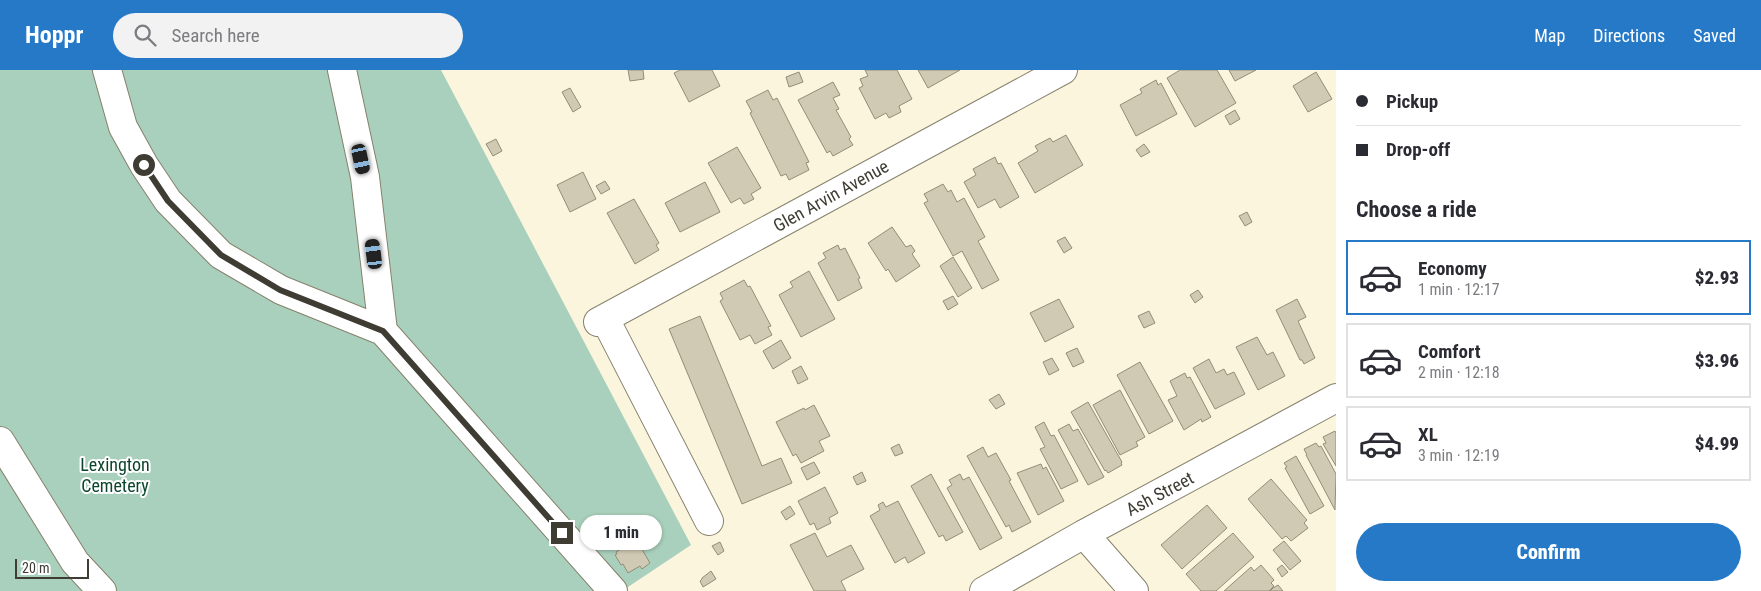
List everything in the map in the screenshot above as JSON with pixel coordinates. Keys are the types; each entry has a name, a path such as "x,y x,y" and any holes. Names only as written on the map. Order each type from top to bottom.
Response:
{"street":[{"path":"107,70 123,128 144,165 168,201 221,255 280,290 383,331 613,591"},
{"path":"342,70 364,177 383,331"},
{"name":"Glen Arvin Avenue","path":"709,521 602,320 1063,70"},
{"name":"Ash Street","path":"984,591 1084,534 1336,398"},
{"path":"0,441 75,562 102,591"},
{"path":"1084,534 1134,591"}],"green space":[{"name":"Lexington Cemetery","path":"0,70 441,70 691,545 622,591 0,591"}],"building":[{"path":"628,70 643,70 644,79 630,81"},
{"path":"680,70 712,70 720,86 689,102 674,73"},
{"path":"865,70 897,70 912,99 899,106 901,112 889,118 886,113 875,119 859,88 863,86 860,79 868,76"},
{"path":"918,70 960,70 928,88"},
{"path":"1180,70 1217,70 1236,103 1195,127 1167,78"},
{"path":"1229,70 1256,70 1235,81"},
{"path":"799,72 803,82 789,87 786,77"},
{"path":"1316,72 1332,99 1308,112 1293,86"},
{"path":"1156,80 1158,85 1161,83 1177,114 1136,136 1120,105 1142,93 1140,89"},
{"path":"833,82 840,95 833,98 839,109 836,110 851,137 849,139 853,145 833,156 830,151 827,153 798,100"},
{"path":"570,88 581,107 573,112 562,92"},
{"path":"768,90 773,100 777,98 809,162 806,163 809,170 789,180 786,174 781,176 746,101"},
{"path":"1235,110 1240,119 1230,125 1225,116"},
{"path":"1066,135 1083,165 1035,193 1018,163 1038,151 1035,146 1050,138 1053,142"},
{"path":"496,139 502,151 493,156 486,144"},
{"path":"1144,144 1150,152 1141,157 1136,150"},
{"path":"737,147 761,188 751,194 754,199 744,204 740,198 731,203 708,163"},
{"path":"995,157 998,164 1001,163 1019,197 1000,208 995,199 978,208 964,182 976,175 973,169"},
{"path":"583,172 596,199 570,212 557,185"},
{"path":"605,181 610,189 601,194 596,186"},
{"path":"705,182 720,212 680,232 665,203"},
{"path":"943,184 948,192 951,190 957,202 964,198 985,237 978,241 999,280 982,289 962,251 953,256 924,203 928,201 924,194"},
{"path":"634,199 659,243 656,245 659,250 635,264 607,213"},
{"path":"1247,212 1252,222 1245,226 1239,216"},
{"path":"892,227 906,247 911,245 915,251 912,254 920,266 896,282 888,269 886,271 868,243"},
{"path":"1065,237 1072,248 1064,253 1057,241"},
{"path":"838,245 840,250 845,248 860,278 858,279 862,288 838,301 818,263 826,258 823,253"},
{"path":"953,257 972,288 958,297 940,266"},
{"path":"809,271 835,319 801,337 779,295 793,287 790,282"},
{"path":"744,280 748,287 750,286 771,326 768,327 772,335 755,344 750,335 740,340 720,301 723,299 720,293"},
{"path":"1198,290 1203,297 1195,303 1190,295"},
{"path":"953,296 958,304 948,310 943,301"},
{"path":"1059,299 1074,327 1045,342 1030,313"},
{"path":"1297,299 1306,317 1298,321 1315,358 1304,364 1300,360 1276,310"},
{"path":"1149,311 1155,323 1144,328 1138,316"},
{"path":"700,316 762,466 781,458 792,483 742,504 669,329"},
{"path":"1257,337 1267,355 1273,352 1285,376 1258,390 1236,347"},
{"path":"781,340 791,358 773,369 763,351"},
{"path":"1077,348 1084,362 1073,367 1066,353"},
{"path":"1052,358 1059,370 1049,375 1043,362"},
{"path":"1209,359 1216,373 1224,369 1227,375 1234,372 1245,394 1215,409 1193,368"},
{"path":"1140,362 1173,421 1149,434 1117,375"},
{"path":"801,366 808,379 798,384 792,371"},
{"path":"1185,373 1187,378 1190,377 1211,417 1202,422 1201,419 1184,430 1168,400 1177,396 1170,381"},
{"path":"1120,390 1145,437 1136,442 1138,446 1120,455 1093,405"},
{"path":"999,394 1005,404 996,409 989,400"},
{"path":"1088,402 1122,462 1122,465 1108,473 1105,471 1071,412"},
{"path":"814,405 830,436 819,441 824,451 801,463 796,454 793,456 776,422"},
{"path":"1044,422 1051,436 1054,435 1078,481 1061,489 1040,449 1045,447 1035,427"},
{"path":"1069,424 1073,431 1078,429 1104,477 1088,485 1058,430"},
{"path":"1335,431 1336,466 1323,444 1326,443 1323,437"},
{"path":"1316,443 1319,447 1321,446 1336,474 1335,510 1304,449"},
{"path":"899,444 903,453 895,456 891,448"},
{"path":"983,447 988,457 996,453 1031,522 1012,532 1009,525 1006,527 967,456"},
{"path":"1296,456 1324,506 1310,514 1285,468 1287,467 1284,463"},
{"path":"814,462 820,473 807,480 801,468"},
{"path":"1041,464 1043,469 1046,467 1064,501 1038,515 1017,473"},
{"path":"862,472 866,481 857,485 853,477"},
{"path":"931,474 963,532 946,541 943,535 939,537 911,486"},
{"path":"960,474 963,480 969,477 1002,538 980,550 947,488 952,485 949,480"},
{"path":"1271,479 1307,520 1304,523 1308,528 1291,541 1286,536 1282,539 1248,499"},
{"path":"825,487 838,513 829,518 831,523 817,530 814,523 810,525 798,501"},
{"path":"898,501 925,553 908,563 905,557 895,563 870,516 880,510 878,505 883,502 886,507"},
{"path":"1207,505 1227,528 1182,569 1161,545"},
{"path":"790,506 795,514 786,520 781,512"},
{"path":"815,533 827,557 851,545 864,569 841,581 846,591 814,591 790,545"},
{"path":"1233,533 1254,557 1216,591 1201,591 1186,574"},
{"path":"636,539 650,563 642,569 640,566 628,573 615,555 617,554 616,552"},
{"path":"1284,541 1301,561 1290,570 1273,550"},
{"path":"720,542 724,551 718,555 712,546"},
{"path":"1261,565 1274,580 1271,583 1274,586 1269,591 1224,591 1251,567 1254,571"},
{"path":"1282,565 1288,572 1282,577 1277,569"},
{"path":"711,571 716,579 703,587 700,581"},
{"path":"1278,585 1283,591 1270,591 1273,588"}],"route":[{"path":"144,165 168,201 221,255 280,290 383,331 562,533"}]}
